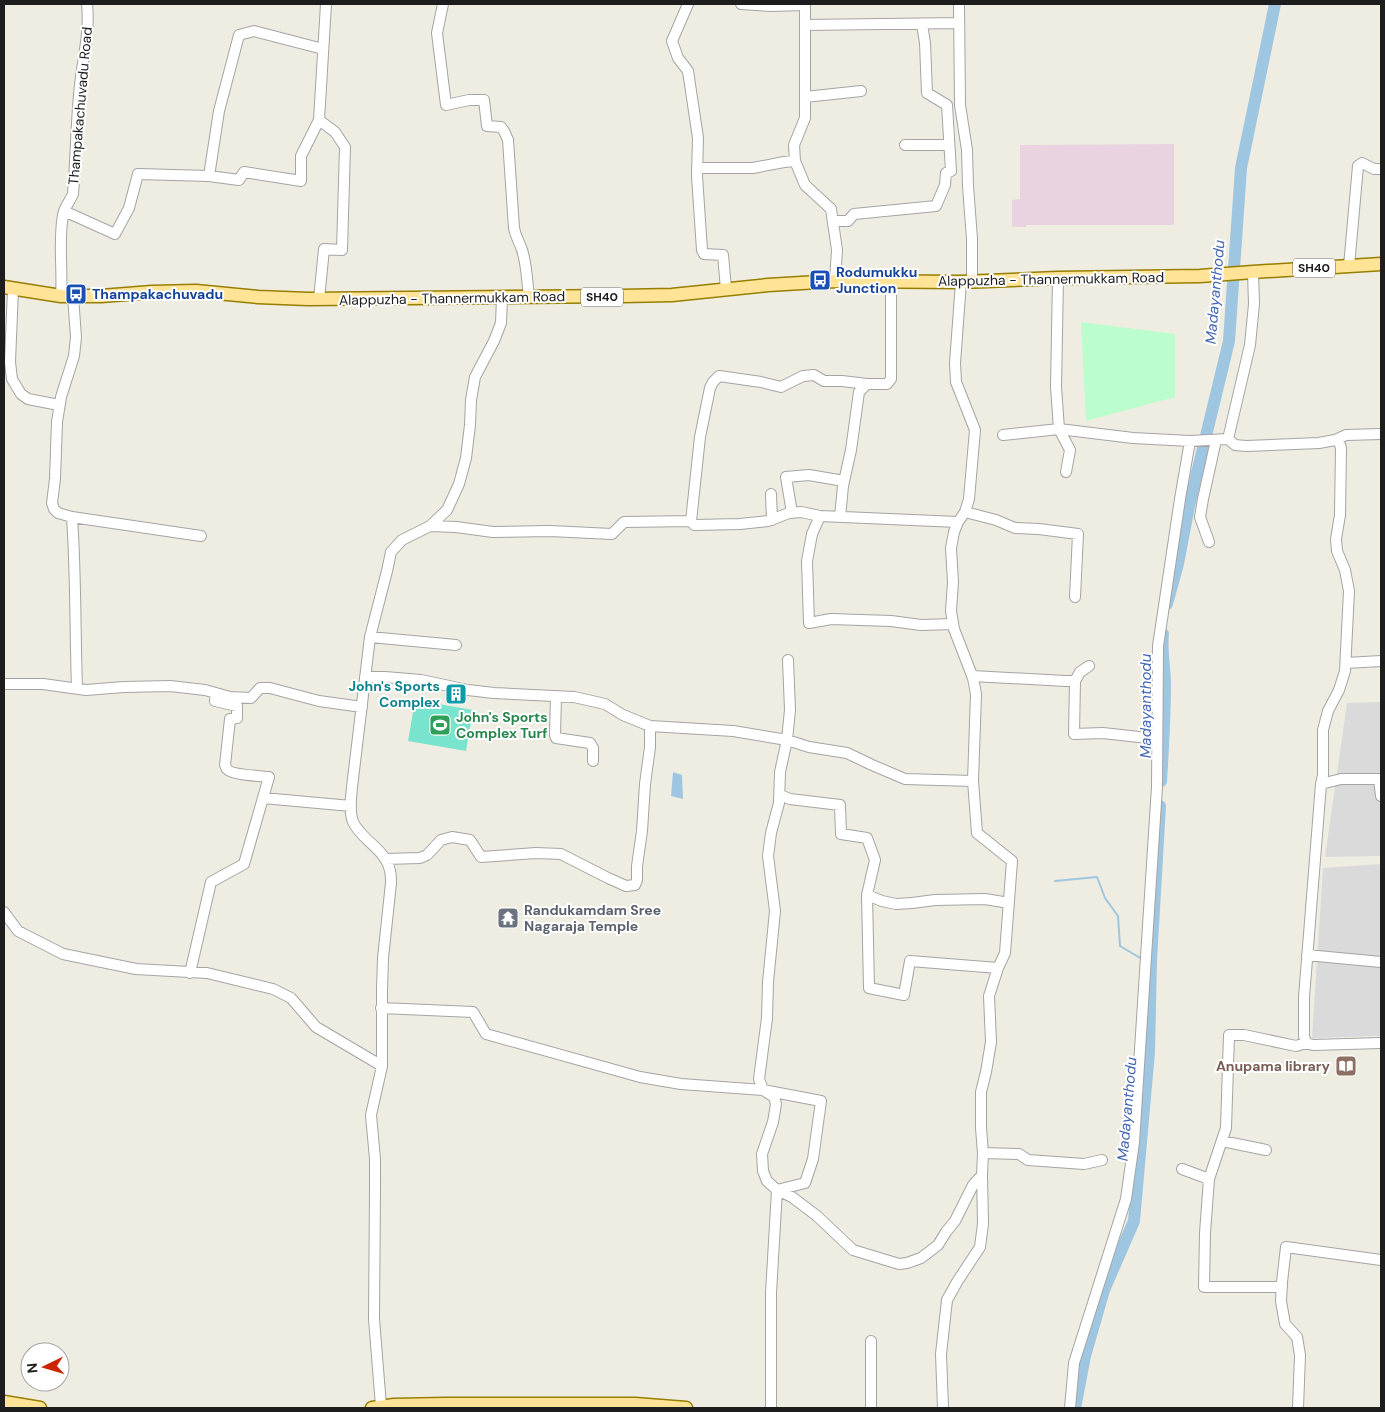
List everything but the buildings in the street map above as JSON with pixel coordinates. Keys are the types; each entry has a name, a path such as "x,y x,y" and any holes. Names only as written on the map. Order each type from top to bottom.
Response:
{"main road":[{"name":"SH40","path":"1250,272 1381,264"},
{"name":"Alappuzha - Thannermukkam Road","path":"8,288 67,296 196,291 318,300 502,298 672,295 768,285 835,281 966,282 1058,278 1200,276 1250,272"},
{"path":"4,1402 40,1408"},
{"path":"376,1407 635,1404 686,1408"}],"street":[{"name":"Thampakachuvadu Road","path":"72,517 58,513 52,503 59,405 74,356 76,337 62,280 61,233 64,211 73,194 80,85 88,36 87,4"},
{"path":"64,211 115,234 129,208 138,174 209,176 239,180 244,172 301,181 301,156 319,120 326,4"},
{"path":"443,4 437,33 446,106 469,100 484,100 487,126 501,127 508,140 514,228 516,239 522,250 529,297"},
{"path":"688,4 672,41 678,58 688,71 698,138 697,168 702,250 704,254 723,255 726,289"},
{"path":"741,4 770,6 805,5 805,118 794,146 794,161 805,185 831,209 836,250 835,281"},
{"path":"943,1408 941,1354 947,1300 980,1247 983,1224 981,1092 992,1042 989,996 1005,953 1012,861 977,833 973,781 976,694 973,678 953,624 951,611 953,582 951,548 954,532 965,512 969,499 975,430 956,382 955,363 972,239 967,150 960,105 959,4"},
{"path":"805,25 960,23"},
{"path":"833,221 848,221 854,214 936,206 945,185 946,173 951,171 947,105 927,93 925,44 922,24"},
{"path":"209,176 219,110 239,35 254,31 323,49"},
{"path":"805,97 861,91"},
{"path":"318,300 324,248 342,250 345,147 335,132 319,120"},
{"path":"905,145 949,145"},
{"path":"697,168 753,168 794,161"},
{"path":"1349,266 1358,166 1362,163 1381,169"},
{"path":"1228,439 1250,345 1254,304 1250,272"},
{"path":"1058,278 1056,387 1059,429 1070,450 1066,472"},
{"path":"691,521 700,437 710,388 713,382 719,376 781,387 803,376 814,375 824,381 888,384 891,379 892,282"},
{"path":"8,288 12,379 20,394 28,399 59,405"},
{"path":"376,1407 374,1319 375,1159 371,1115 382,1066 384,958 391,883 390,871 385,859 378,849 358,831 352,820 352,786 370,637 390,552 402,540 430,526 447,510 459,484 466,458 475,377 494,341 501,323 502,298"},
{"path":"840,517 859,392 867,384"},
{"path":"1003,435 1059,429 1133,438 1190,441 1228,439 1235,445 1246,446 1319,443 1335,440 1346,435 1381,434"},
{"path":"1306,1043 1304,1036 1304,997 1323,775 1323,730 1328,711 1341,684 1346,663 1348,591 1345,570 1337,551 1336,539 1341,500 1341,448 1339,442 1335,440"},
{"path":"1070,1408 1074,1363 1126,1198 1134,1142 1157,788 1158,646 1190,441"},
{"path":"1209,542 1200,517 1213,441"},
{"path":"792,513 786,477 809,475 844,481"},
{"path":"771,494 772,520"},
{"path":"430,526 493,532 550,531 612,534 624,522 691,521 694,525 740,524 772,520 801,512 820,516 958,522"},
{"path":"965,512 996,520 1015,528 1078,534 1074,597"},
{"path":"820,516 812,534 807,561 809,623 831,619 891,621 921,625 953,624"},
{"path":"77,688 76,589 72,517 201,536"},
{"path":"370,637 456,645"},
{"path":"788,660 790,710 780,772 780,796 771,833 768,856 775,911 768,982 767,1018 759,1079 763,1090 774,1097 776,1104 762,1154 763,1171 766,1181 777,1190 792,1197 817,1216 853,1250 899,1264 921,1258 938,1245 955,1221 973,1185 982,1175"},
{"path":"1346,663 1381,661"},
{"path":"1089,666 1080,672 1075,680 1074,734 1103,733 1157,738"},
{"path":"972,676 1054,681 1075,680"},
{"path":"365,677 421,680 468,690 494,693 574,697 605,704 623,716 650,726 733,731 786,740 809,747 847,753 905,779 973,781"},
{"path":"4,684 43,684 86,690 170,686 205,690 230,697 251,698 260,688 270,688 320,701 362,708"},
{"path":"190,973 211,882 244,864 269,777 239,774 228,771 226,768 230,719 237,718 237,706 215,701 216,693"},
{"path":"556,696 554,735 556,738 590,743 593,748 593,761"},
{"path":"385,859 420,858 426,855 441,840 452,837 470,840 481,857 562,854 626,886 635,885 650,747 650,726"},
{"path":"1321,784 1341,779 1379,780 1381,796"},
{"path":"780,796 840,805 841,834 867,838 875,860 867,895 869,988 904,995 910,961 998,968"},
{"path":"263,798 351,806"},
{"path":"867,895 896,904 936,900 985,899 1009,903"},
{"path":"4,912 18,931 63,954 136,969 208,973 273,988 291,998 316,1027 382,1066"},
{"path":"1307,955 1381,962"},
{"path":"382,1008 473,1012 486,1034 640,1077 681,1084 763,1090 821,1101 813,1159 804,1183 777,1190"},
{"path":"1282,1287 1204,1286 1205,1233 1210,1179 1226,1128 1229,1035 1244,1035 1296,1046 1306,1043 1312,1045 1381,1043"},
{"path":"1222,1141 1266,1150"},
{"path":"983,1153 1019,1154 1028,1160 1084,1164 1102,1160"},
{"path":"1182,1169 1210,1179"},
{"path":"771,1408 771,1294 777,1190"},
{"path":"1298,1408 1300,1355 1297,1337 1285,1324 1282,1301 1286,1247 1381,1260"},
{"path":"871,1341 871,1408"}],"shaded area":[{"path":"1174,144 1174,225 1026,225 1026,227 1012,227 1012,200 1020,199 1020,145"},
{"name":"John's Sports Complex Turf","path":"415,700 473,710 466,751 408,741"},
{"path":"1381,702 1381,856 1325,857 1347,703"},
{"path":"673,772 682,775 683,799 671,796"},
{"path":"1381,864 1381,1036 1312,1038 1323,868"}],"green space":[{"path":"1081,322 1175,334 1175,397 1086,421"}],"waterway":[{"name":"Madayanthodu","path":"1167,604 1178,564 1189,506 1229,341 1241,168 1275,4"},
{"name":"Madayanthodu","path":"1161,781 1165,696 1163,634"},
{"name":"Madayanthodu","path":"1075,1408 1085,1356 1104,1290 1134,1221 1149,1052 1151,961 1160,806"},
{"path":"1055,881 1097,877 1105,898 1118,916 1120,946 1142,959"}],"place":[{"name":"Rodumukku Junction","path":"820,280"},
{"name":"Thampakachuvadu","path":"76,294"},
{"name":"John's Sports Complex","path":"456,694"},
{"name":"John's Sports Complex Turf","path":"440,725"},
{"name":"Randukamdam Sree Nagaraja Temple","path":"508,918"},
{"name":"Anupama library","path":"1346,1066"}]}
